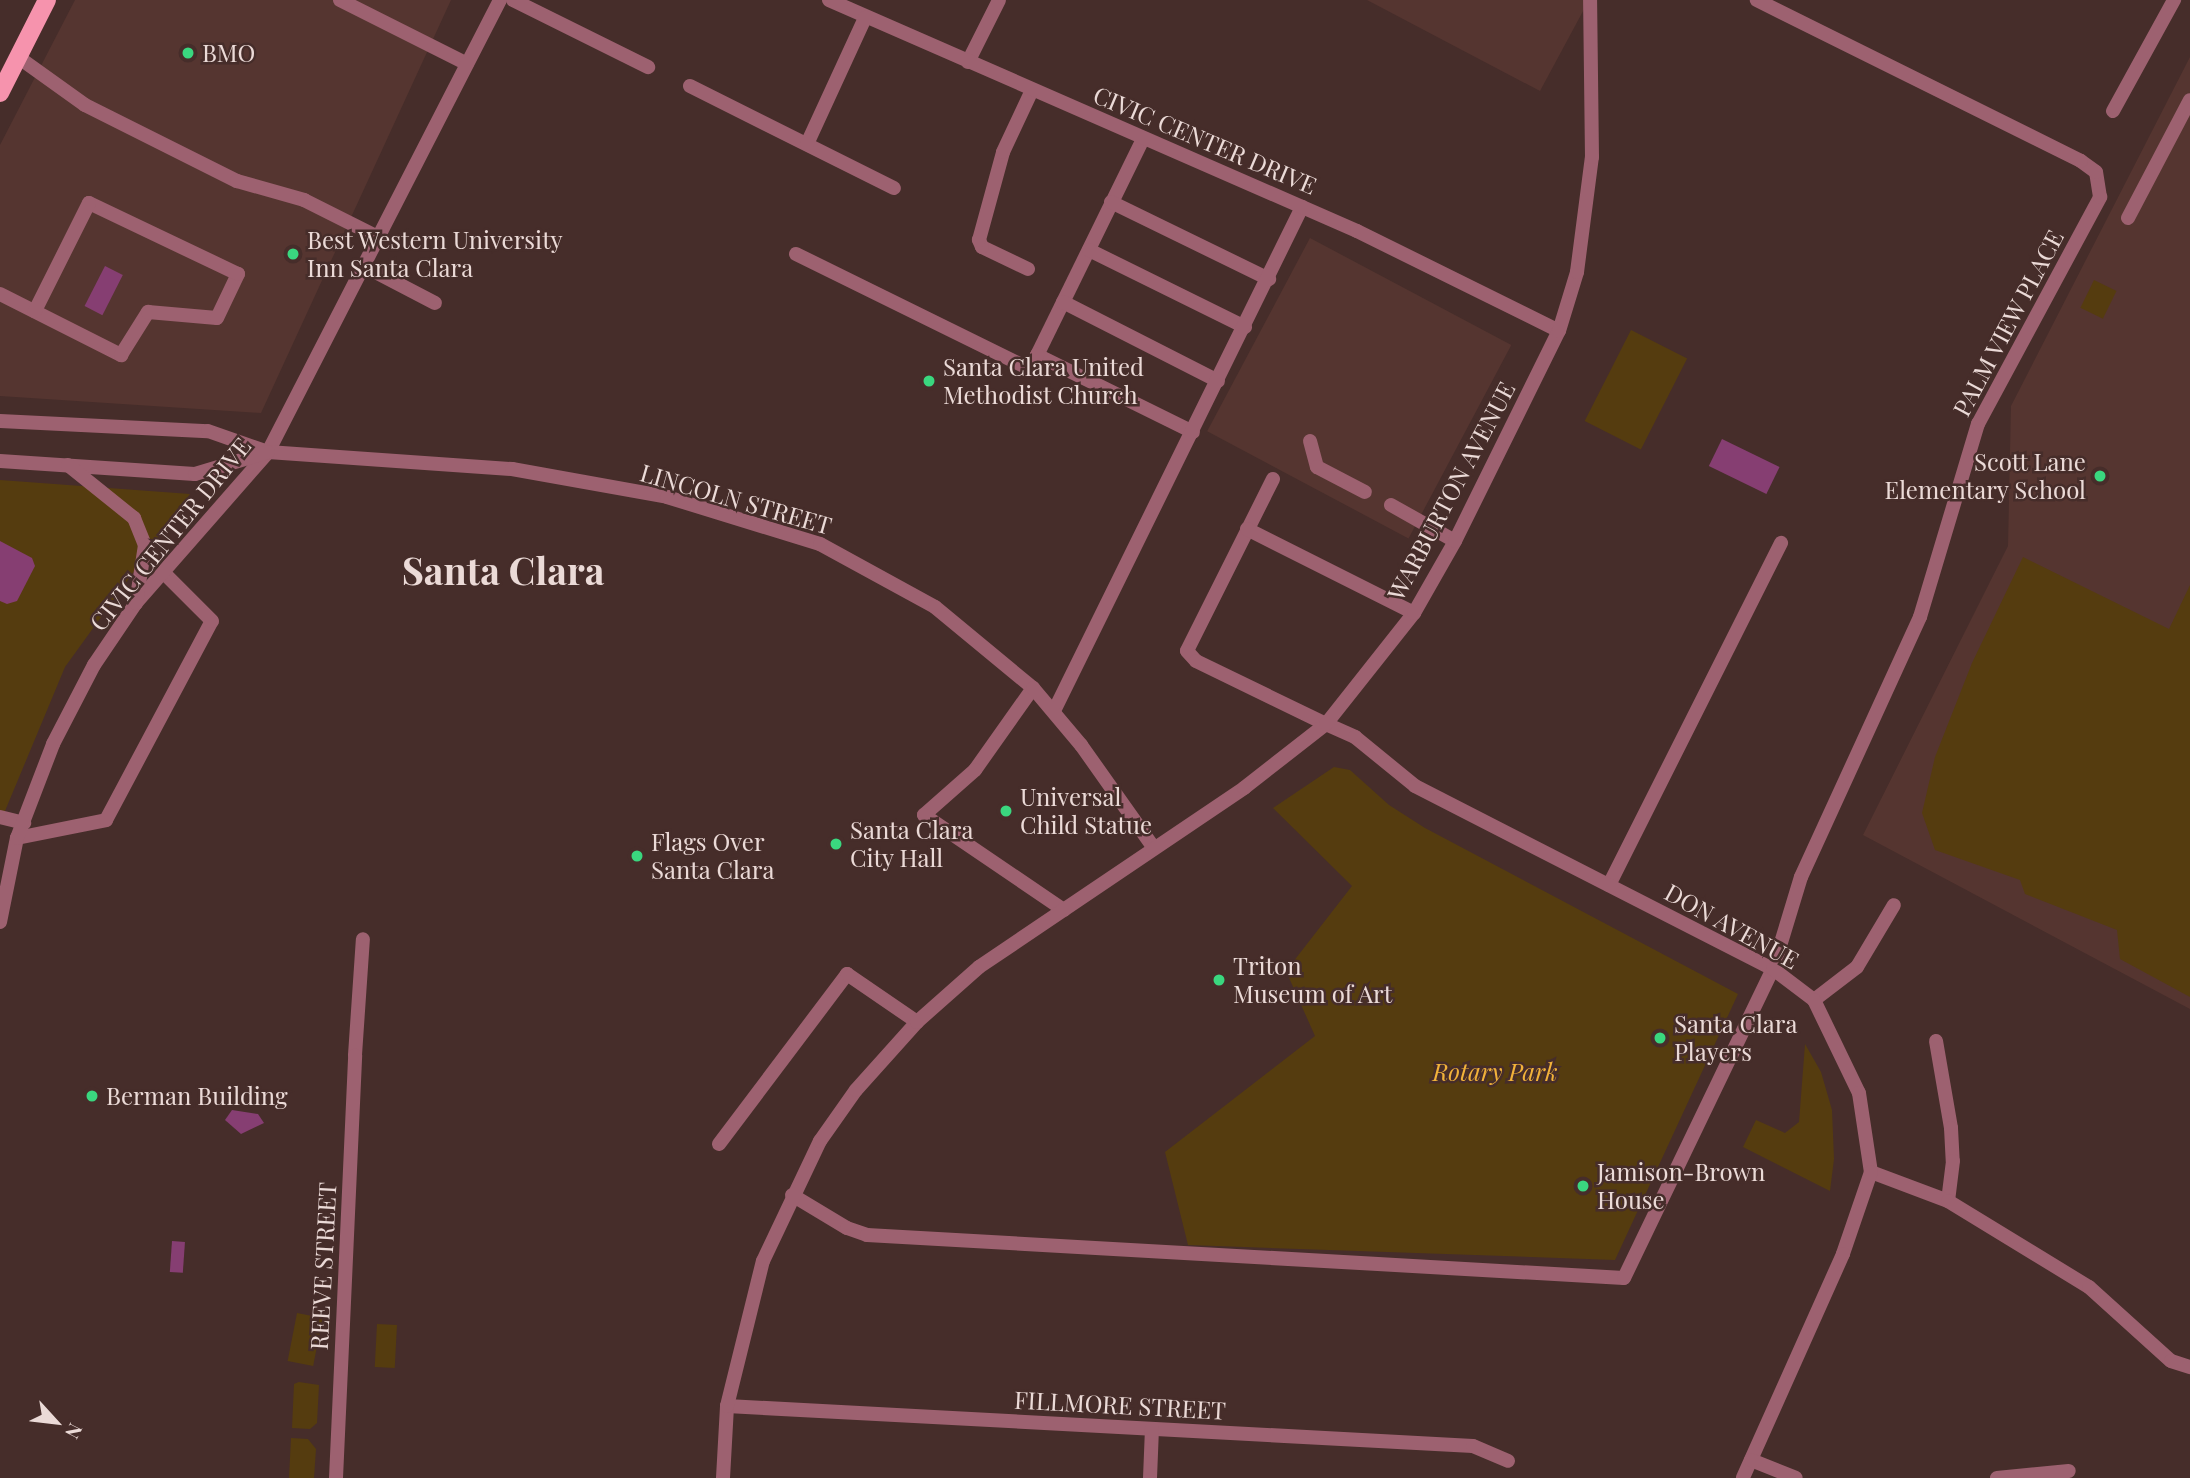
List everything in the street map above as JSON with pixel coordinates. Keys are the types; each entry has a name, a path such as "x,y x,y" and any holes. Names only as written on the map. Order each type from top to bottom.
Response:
{"main road":[{"path":"0,93 47,0"}],"street":[{"path":"340,0 467,64"},
{"name":"CIVIC CENTER DRIVE","path":"0,922 3,885 17,838 53,744 94,665 136,603 268,452 500,0"},
{"path":"513,0 648,67"},
{"name":"CIVIC CENTER DRIVE","path":"828,0 864,18 1303,207 1559,331"},
{"path":"968,62 999,0"},
{"name":"WARBURTON AVENUE","path":"723,1478 727,1406 763,1261 792,1195 820,1141 856,1090 917,1022 979,967 1154,848 1326,724 1366,680 1414,613 1455,541 1559,331 1577,272 1588,195 1590,0"},
{"name":"PALM VIEW PLACE","path":"792,1195 867,1235 1624,1278 1773,970 1801,877 1920,617 1978,424 2100,197 2096,172 2081,162 1757,0"},
{"path":"2113,111 2174,0"},
{"path":"807,144 864,18"},
{"path":"18,57 85,105 237,180 304,200 378,237"},
{"path":"690,86 894,188"},
{"path":"1028,269 982,247 979,240 1003,152 1032,90"},
{"path":"2128,218 2190,100"},
{"path":"796,254 1030,369 1143,139"},
{"path":"1111,202 1269,279"},
{"path":"0,294 121,355 148,312 216,318 238,274 89,203 36,311"},
{"path":"1054,711 1303,207"},
{"path":"1089,250 1245,327"},
{"path":"364,266 435,303"},
{"path":"1063,302 1218,381"},
{"path":"1037,355 1193,432"},
{"name":"LINCOLN STREET","path":"0,421 208,431 268,452 512,469 667,497 820,544 935,607 1032,688 1054,711 1154,848"},
{"path":"1310,441 1317,467 1365,492"},
{"name":"LINCOLN STREET","path":"0,461 195,474 268,452"},
{"path":"66,464 134,518 145,545 136,603"},
{"path":"1273,480 1247,529 1414,613"},
{"path":"1391,505 1455,541"},
{"name":"DON AVENUE","path":"1247,529 1187,651 1196,661 1355,737 1415,786 1773,970 1814,1000 1859,1093 1871,1172 1843,1254 1743,1478"},
{"path":"1609,885 1781,543"},
{"path":"17,838 106,820 212,621 163,572"},
{"path":"1032,688 975,770 924,815 1064,910"},
{"path":"0,817 24,823"},
{"path":"1814,1000 1857,967 1894,905"},
{"name":"REEVE STREET","path":"336,1478 355,1055 363,939"},
{"path":"719,1144 847,974 917,1022"},
{"path":"1936,1041 1951,1128 1952,1181 1948,1201"},
{"path":"1871,1172 1948,1201 2089,1287 2171,1361 2190,1367"},
{"name":"FILLMORE STREET","path":"727,1406 1473,1446 1508,1461"},
{"path":"1150,1478 1152,1429"},
{"path":"1751,1460 1796,1478"},
{"path":"1997,1478 2069,1471"}],"shaded area":[{"path":"75,0 451,0 261,413 0,396 0,145"},
{"path":"1367,0 1589,0 1540,91"},
{"name":"Scott Lane Elementary School","path":"2190,57 2190,1009 1863,835 2008,546 2011,406"},
{"path":"1310,238 1511,345 1408,538 1207,431"},
{"path":"105,266 123,275 102,315 85,306"},
{"path":"1722,439 1780,467 1766,494 1709,466"},
{"path":"0,541 32,558 35,566 17,601 7,604 0,601"},
{"path":"232,1110 258,1114 264,1123 241,1134 225,1120"},
{"path":"172,1241 185,1242 183,1273 170,1272"}],"green space":[{"path":"2094,280 2116,291 2103,319 2080,308"},
{"path":"1631,330 1687,359 1641,449 1585,421"},
{"path":"0,480 190,494 65,667 0,823"},
{"path":"2023,557 2169,629 2190,585 2190,997 2120,959 2117,930 2025,894 2020,880 1935,850 1922,813 1935,757 1972,663"},
{"name":"Rotary Park","path":"1334,767 1350,770 1389,805 1425,828 1738,994 1615,1260 1188,1245 1165,1152 1315,1036 1286,971 1352,886 1273,808"},
{"path":"1805,1044 1821,1072 1832,1110 1834,1159 1830,1191 1743,1147 1756,1120 1785,1133 1799,1122"},
{"path":"297,1313 323,1318 313,1366 288,1361"},
{"path":"377,1324 397,1325 395,1368 375,1367"},
{"path":"299,1382 319,1385 317,1423 310,1429 292,1428 294,1384"},
{"path":"291,1438 308,1439 316,1449 314,1478 289,1478"}],"place":[{"name":"BMO","path":"188,53"},
{"name":"Best Western University Inn Santa Clara","path":"293,254"},
{"name":"Santa Clara United Methodist Church","path":"929,381"},
{"name":"Scott Lane Elementary School","path":"2100,476"},
{"name":"Universal Child Statue","path":"1006,811"},
{"name":"Santa Clara City Hall","path":"836,844"},
{"name":"Flags Over Santa Clara","path":"637,856"},
{"name":"Triton Museum of Art","path":"1219,980"},
{"name":"Santa Clara Players","path":"1660,1038"},
{"name":"Berman Building","path":"92,1096"},
{"name":"Jamison-Brown House","path":"1583,1186"}],"district":[{"name":"Santa Clara","path":"503,570"}]}
